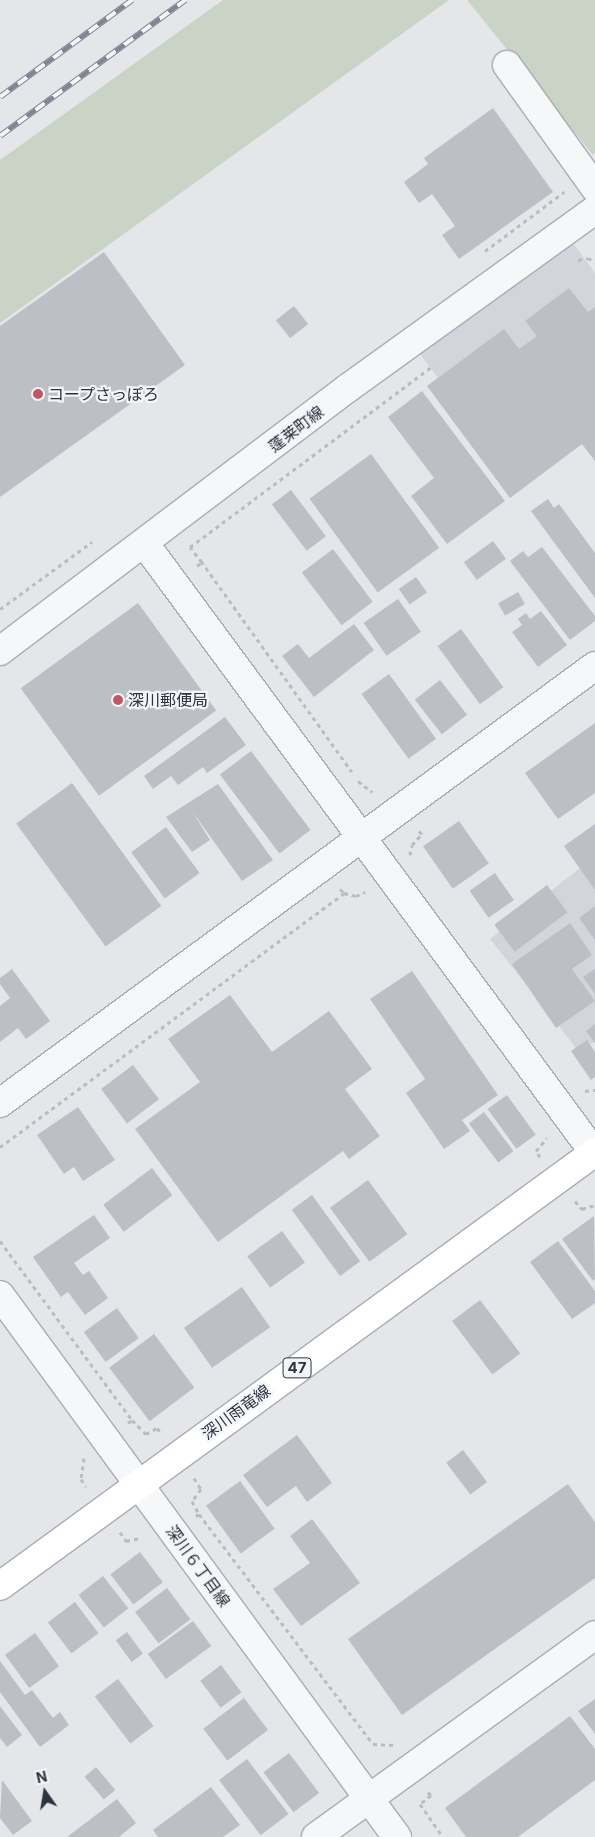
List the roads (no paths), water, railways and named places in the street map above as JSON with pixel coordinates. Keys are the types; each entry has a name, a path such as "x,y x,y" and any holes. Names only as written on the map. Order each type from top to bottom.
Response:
{"main road":[{"name":"深川雨竜線","path":"0,1586 595,1153"}],"street":[{"path":"507,65 595,188"},
{"name":"蓬莱町線","path":"0,651 348,388 595,210"},
{"path":"144,544 176,584 361,838 595,1153"},
{"path":"0,1103 595,666"},
{"name":"深川６丁目線","path":"0,1295 398,1837"},
{"path":"316,1837 595,1635"}],"railway":[{"path":"0,97 132,0"},
{"path":"0,136 185,0"}],"place":[{"name":"コープさっぽろ","path":"38,394"},
{"name":"深川郵便局","path":"118,700"}]}
